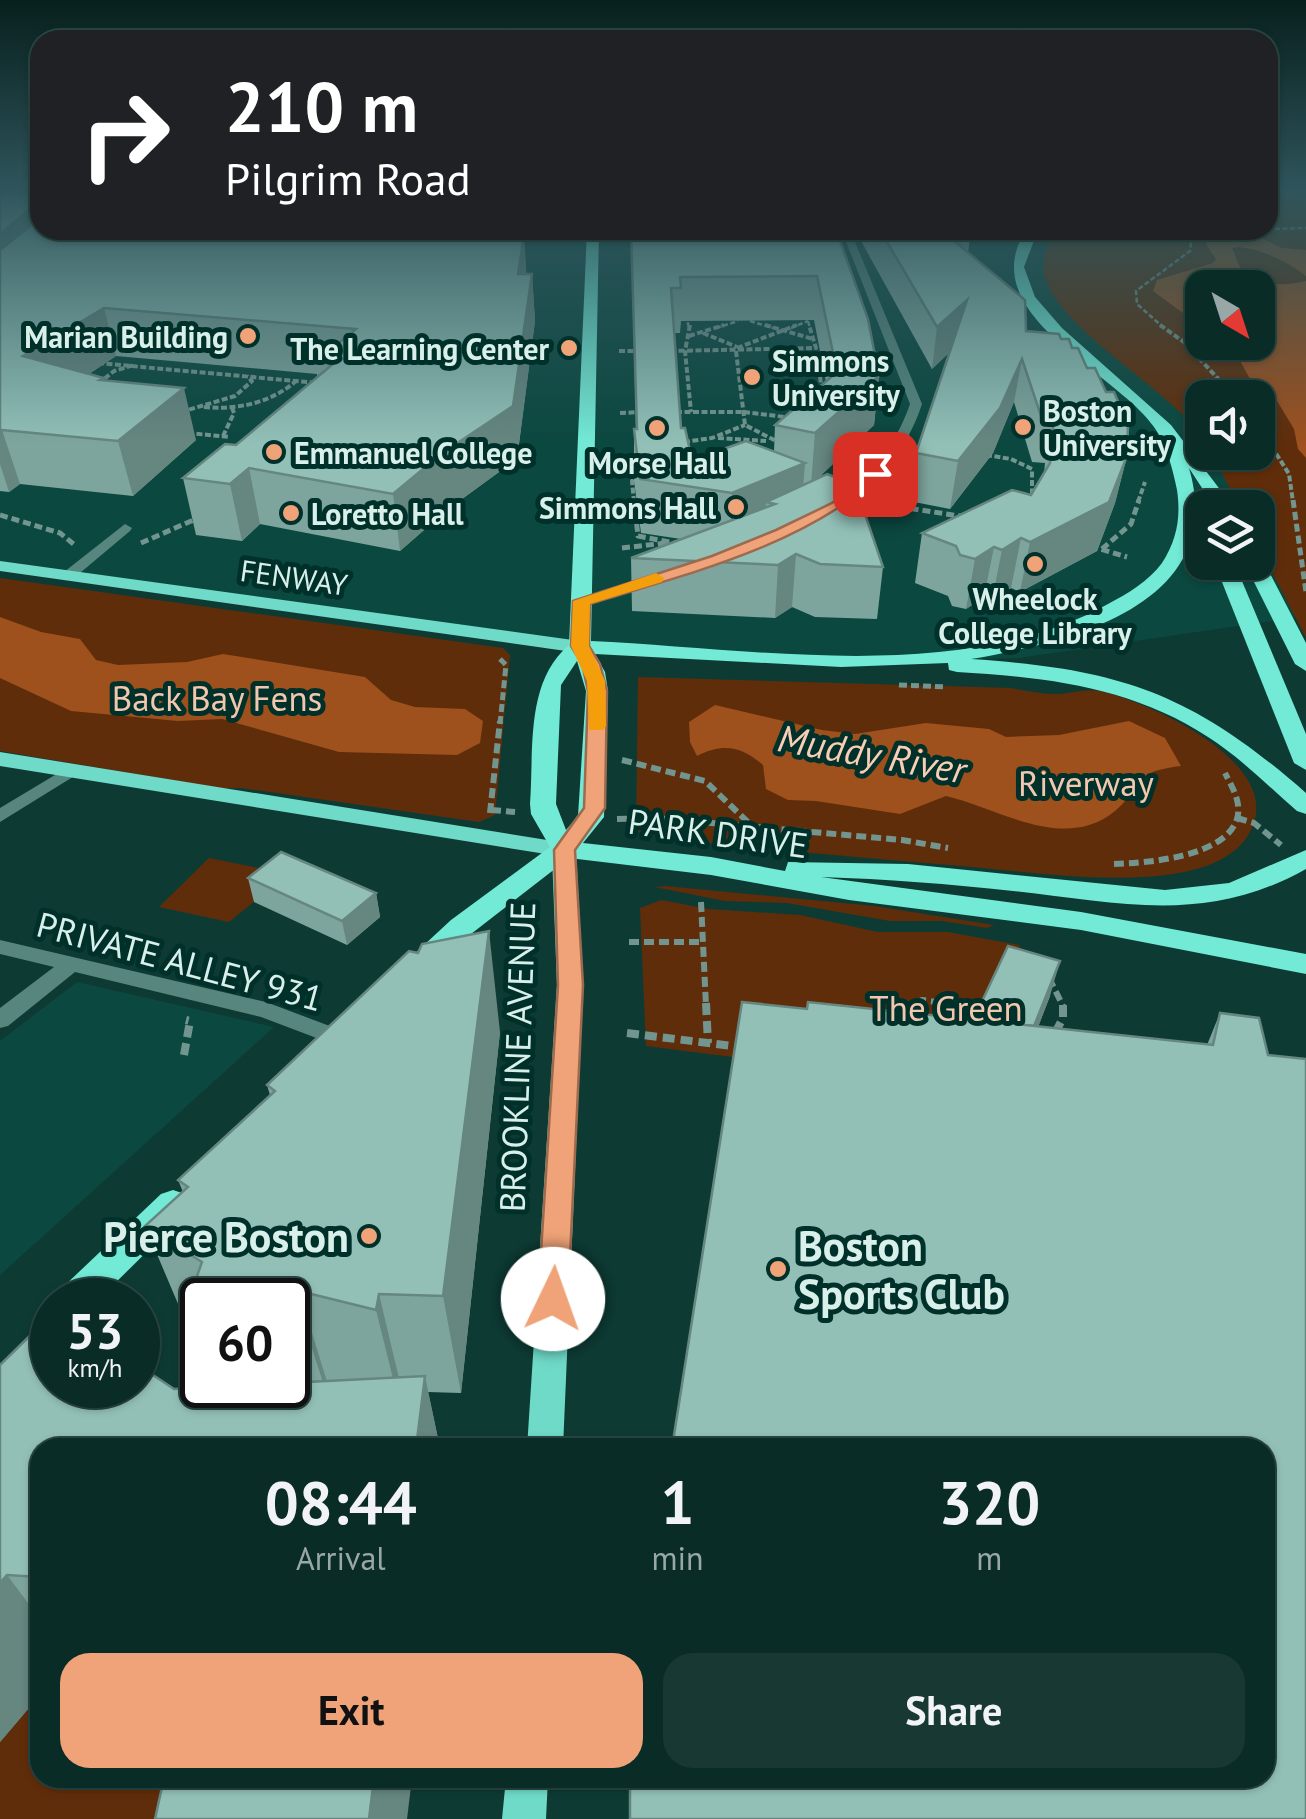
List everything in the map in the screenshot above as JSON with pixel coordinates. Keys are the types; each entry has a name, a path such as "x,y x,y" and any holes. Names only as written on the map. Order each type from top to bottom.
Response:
{"highway":[{"path":"397,988 462,927 564,850 594,808 597,691 591,664 580,646 592,274"},
{"path":"1019,274 1029,296 1061,332 1165,430 1210,490"},
{"path":"1165,430 1190,490"},
{"path":"881,661 1032,640 1074,628 1118,608 1156,580 1181,548 1188,527 1182,474"},
{"path":"1231,580 1306,763"},
{"path":"1263,580 1306,664"},
{"path":"580,646 1052,672 1135,692 1214,730 1306,806"},
{"name":"BROOKLINE AVENUE","path":"564,850 544,814 543,804 550,685 560,664 580,646"},
{"name":"PARK DRIVE","path":"564,850 710,866 848,891 1080,921 1306,964"},
{"path":"710,866 854,869 1027,884 1155,901 1245,888 1306,858"},
{"path":"315,1067 370,1014"},
{"path":"97,1278 202,1176"}],"main road":[{"name":"FENWAY","path":"0,566 580,646"},
{"name":"PARK DRIVE","path":"0,759 564,850"},
{"name":"BROOKLINE AVENUE","path":"546,1438 570,985 564,850"},
{"path":"524,1819 526,1788"}],"street":[{"path":"818,516 858,490 892,458 910,428 916,404 859,274"},
{"path":"69,575 125,528"},
{"path":"582,601 672,574"},
{"path":"0,816 70,771"},
{"name":"PRIVATE ALLEY 931","path":"0,946 266,1010 343,1040"},
{"path":"0,1020 74,963"}],"path":[{"path":"1156,274 1136,290 1137,304 1184,342 1219,380"},
{"path":"656,351 816,348 804,308"},
{"path":"681,310 690,323 684,352 691,412"},
{"path":"750,320 814,340"},
{"path":"688,336 738,321"},
{"path":"700,332 735,349 808,321"},
{"path":"784,330 810,329"},
{"path":"618,351 644,351 636,345"},
{"path":"735,349 745,425"},
{"path":"93,363 246,374 323,386 307,392"},
{"path":"96,392 105,376 140,364"},
{"path":"820,368 822,401"},
{"path":"172,415 228,399 250,386 252,381 246,374"},
{"path":"203,407 232,408 275,396 296,382"},
{"path":"223,436 232,423 228,399"},
{"path":"620,412 654,412"},
{"path":"672,412 744,412 808,420"},
{"path":"712,438 745,425"},
{"path":"745,425 772,441"},
{"path":"172,431 230,437"},
{"path":"678,442 712,438 785,444"},
{"path":"1275,452 1289,474 1306,592"},
{"path":"974,454 1011,459 1032,469 1032,506"},
{"path":"620,472 656,471"},
{"path":"644,477 632,481 638,536 690,545"},
{"path":"1101,550 1132,524 1146,482"},
{"path":"866,501 980,519"},
{"path":"135,545 212,512"},
{"path":"0,515 60,533 81,554"},
{"path":"622,548 654,547 667,542"},
{"path":"1084,545 1127,558"},
{"path":"491,812 506,665 502,660"},
{"path":"620,760 704,782 754,828"},
{"path":"1096,864 1148,863 1191,854 1219,840 1238,818 1237,795 1221,768"},
{"name":"PARK DRIVE","path":"612,819 638,816 902,840 963,851"},
{"path":"1238,818 1254,824"},
{"path":"701,902 708,1043"},
{"path":"629,942 702,942"},
{"path":"1044,970 1065,1006 1064,1020 1052,1039"},
{"path":"920,1035 922,1000 981,1008 988,993"},
{"path":"627,1033 747,1048"}],"shaded area":[{"path":"0,274 1185,274 1185,360 1272,360 1275,380 1185,380 1185,470 1275,470 1275,382 1306,616 1018,658 881,661 580,647 0,566"},
{"path":"77,982 274,1027 0,1275 0,1041"}],"green space":[{"path":"1044,274 1185,274 1185,360 1275,360 1275,274 1306,274 1306,638 1275,578 1275,490 1230,490 1220,470 1275,470 1275,380 1185,380 1185,417 1090,337 1053,295"},
{"name":"Back Bay Fens","path":"0,578 503,648 510,655 495,815 479,822 219,788 0,751"},
{"name":"Riverway","path":"638,677 1010,688 1055,694 1100,691 1175,721 1227,756 1246,776 1255,799 1254,822 1243,842 1217,861 1184,872 1132,878 1051,875 662,838 636,831"},
{"path":"209,858 288,874 229,922 159,907"},
{"path":"655,887 874,906 994,925 987,928 942,921 890,921 787,903 725,901"},
{"name":"The Green","path":"661,900 709,909 800,915 878,932 948,932 1019,945 1050,996 1021,1071 1022,1094 646,1046 640,908"},
{"path":"30,1707 30,1788 228,1788 222,1819 0,1819 0,1742"}],"water":[{"path":"1185,274 1185,315 1153,291 1157,280"},
{"path":"1306,281 1306,458 1298,449 1294,429 1275,398 1275,380 1249,377 1240,360 1275,360 1275,284"},
{"path":"0,617 41,632 80,639 96,660 118,665 187,662 223,654 365,677 391,700 415,707 465,709 483,721 480,743 457,755 339,752 222,719 178,721 71,711 0,678"},
{"name":"Muddy River","path":"715,705 855,734 926,723 989,729 1006,737 1059,735 1129,721 1165,738 1181,766 1145,776 1115,811 1095,823 1074,828 1031,824 946,796 900,814 788,800 766,789 763,765 747,754 724,748 697,756 690,742 689,722"}],"building":[{"path":"0,274 532,274 513,406 441,454 393,494 249,468 230,484 183,478 225,444 236,445 333,364 315,362 356,329 104,308 23,356 104,378 100,380 184,388 118,441 0,431"},
{"path":"632,274 852,274 868,319 879,376 815,433 775,425 837,372 817,276 680,277 681,288 671,288 681,428 685,428 692,460 746,441 805,463 732,493 640,479"},
{"path":"906,274 994,274 1025,300 1026,331 1059,334 1061,339 1069,339 1072,348 1078,348 1087,368 1095,368 1106,392 1114,392 1128,424 1127,456 1109,502 1030,542 1021,538 1002,550 994,547 975,559 960,555 956,546 922,533 1012,490 1031,495 1050,463 1054,417 1041,416 1022,359 1000,408 958,461 916,453 967,300 937,327"},
{"path":"827,474 855,485 883,567 820,564 796,554 778,565 631,558 775,504 766,502"},
{"path":"281,852 376,893 342,921 248,878"},
{"path":"489,931 443,1296 379,1294 376,1310 310,1294 310,1278 196,1278 202,1262 145,1226 188,1187 178,1180 275,1091 267,1085 409,951 418,953 422,944"},
{"path":"1008,946 1060,961 1034,1026 1012,1024 977,1012"},
{"path":"742,1002 807,1009 808,1002 1213,1045 1220,1013 1259,1018 1268,1055 1306,1059 1306,1819 630,1819 630,1788 1275,1788 1275,1438 674,1438"},
{"path":"30,1336 30,1408 160,1408 160,1380 180,1389 180,1408 310,1408 310,1382 425,1376 417,1438 30,1438 30,1576 7,1575 0,1583 0,1365"},
{"path":"162,1788 373,1788 369,1819 155,1819"}],"slow traffic":[{"path":"596,726 596,681 580,646 582,601 656,578"}],"place":[{"name":"Marian Building","path":"248,336"},
{"name":"The Learning Center","path":"569,348"},
{"name":"Simmons University","path":"752,377"},
{"name":"Boston University","path":"1023,427"},
{"name":"Morse Hall","path":"657,428"},
{"name":"Emmanuel College","path":"274,452"},
{"name":"Simmons Hall","path":"736,507"},
{"name":"Loretto Hall","path":"291,513"},
{"name":"Wheelock College Library","path":"1035,564"},
{"name":"Pierce Boston","path":"369,1236"},
{"name":"Boston Sports Club","path":"778,1269"}],"route":[{"path":"553,1299 570,985 564,850 594,808 597,691 591,664 580,646 582,601 718,560 782,534 837,506 875,474"}]}
